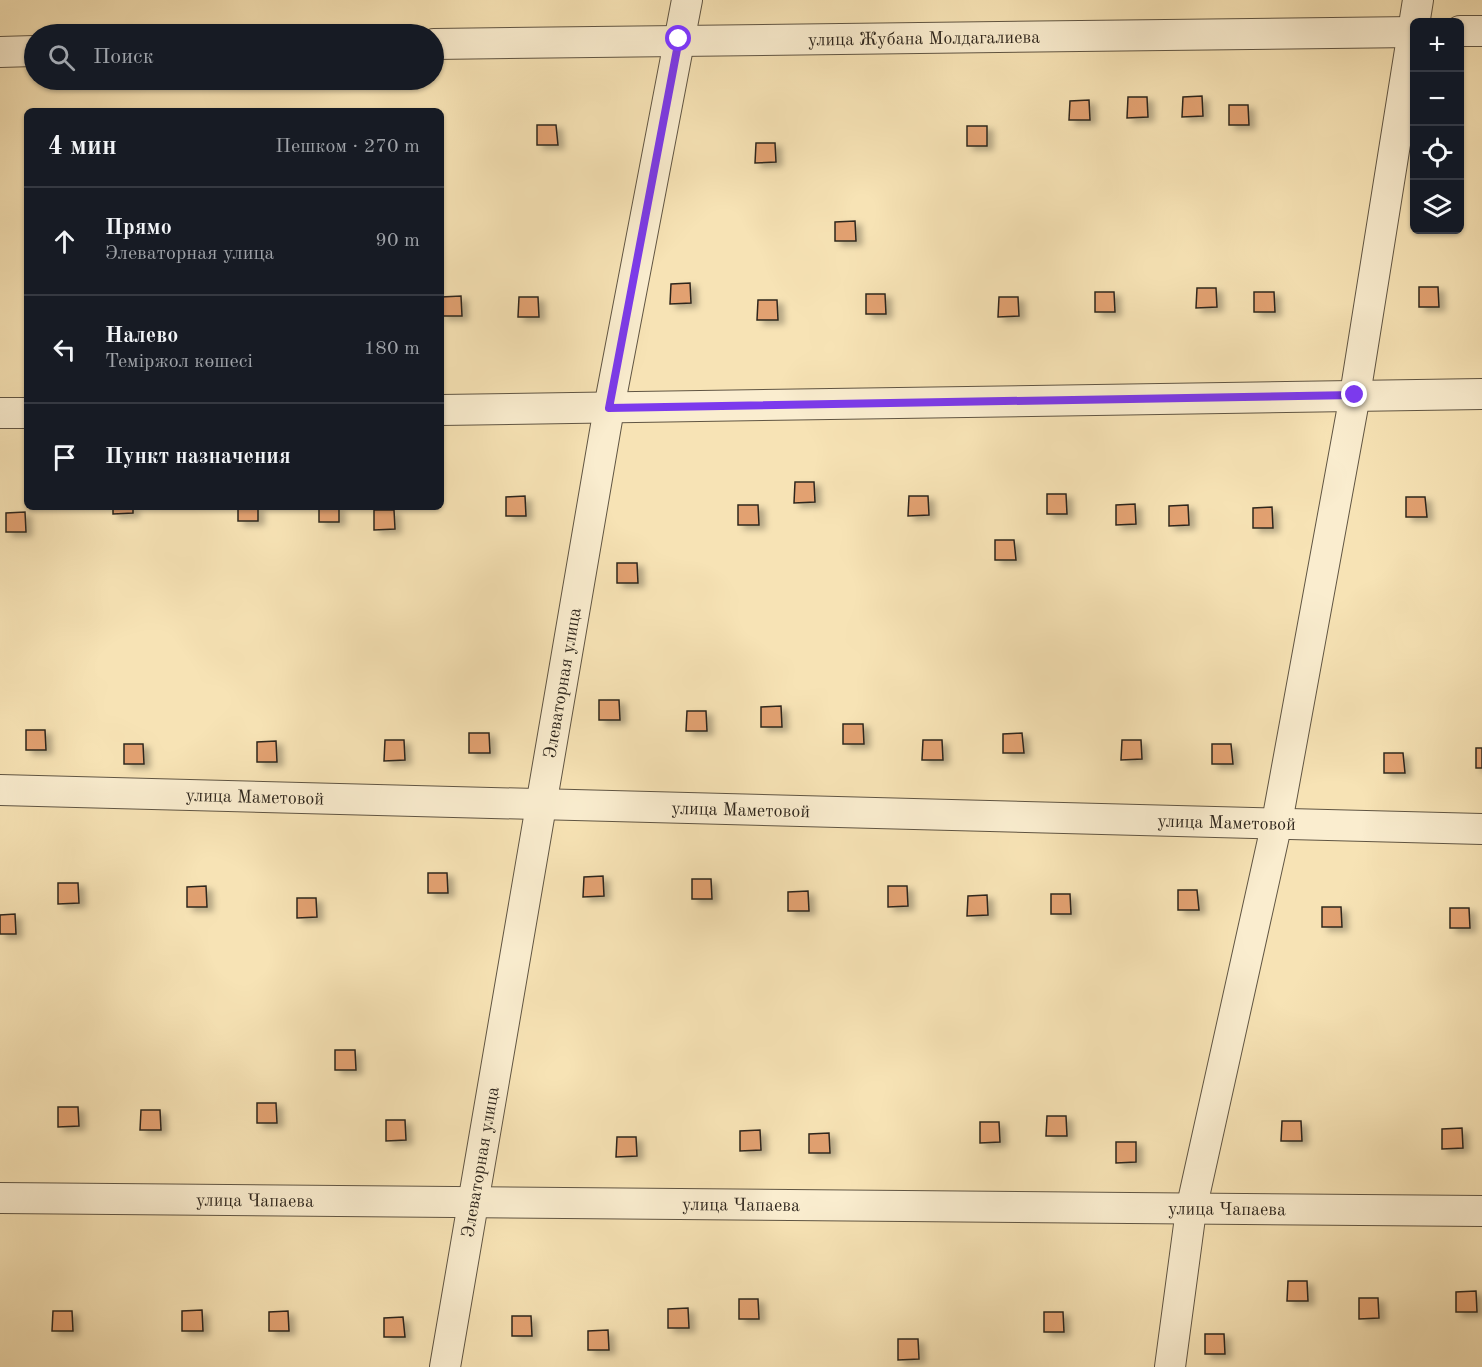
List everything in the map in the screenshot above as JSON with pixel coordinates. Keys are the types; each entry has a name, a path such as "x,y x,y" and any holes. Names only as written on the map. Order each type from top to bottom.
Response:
{"street":[{"name":"Элеваторная улица","path":"445,1367 475,1203 540,804 609,408 687,0"},
{"path":"1415,18 1418,0"},
{"path":"1464,31 1482,31"},
{"name":"улица Жубана Молдагалиева","path":"444,44 679,39 1410,32"},
{"path":"0,52 24,51"},
{"path":"1170,1367 1191,1210 1277,822 1355,395 1410,51"},
{"path":"444,410 1482,394"},
{"path":"0,413 24,413"},
{"name":"улица Маметовой","path":"0,790 1482,829"},
{"name":"улица Чапаева","path":"0,1198 1482,1211"}],"building":[{"path":"1202,96 1203,116 1182,117 1183,97"},
{"path":"1128,97 1147,97 1148,117 1127,118"},
{"path":"1089,100 1090,120 1069,120 1070,101"},
{"path":"1229,105 1248,105 1249,125 1229,125"},
{"path":"537,125 556,125 558,145 537,145"},
{"path":"967,126 987,126 987,146 967,146"},
{"path":"756,143 775,143 776,162 755,163"},
{"path":"855,221 856,241 835,241 835,222"},
{"path":"690,283 691,303 670,304 671,284"},
{"path":"1419,287 1438,287 1439,307 1419,307"},
{"path":"1197,288 1216,288 1217,307 1196,308"},
{"path":"1095,292 1114,292 1115,312 1095,312"},
{"path":"1254,292 1274,292 1275,312 1254,312"},
{"path":"866,294 885,294 886,314 866,314"},
{"path":"461,296 462,316 444,316 444,297"},
{"path":"519,297 538,297 539,317 518,317"},
{"path":"999,297 1018,297 1019,316 998,317"},
{"path":"758,300 777,300 778,320 757,320"},
{"path":"795,482 814,482 815,502 794,503"},
{"path":"1047,494 1066,494 1067,514 1047,514"},
{"path":"525,496 526,516 506,516 506,497"},
{"path":"909,496 928,496 929,515 908,516"},
{"path":"1406,497 1425,497 1427,517 1406,517"},
{"path":"1135,504 1136,524 1116,525 1116,505"},
{"path":"738,505 758,505 759,525 738,525"},
{"path":"1188,505 1189,525 1169,526 1169,506"},
{"path":"1272,507 1273,528 1253,528 1253,508"},
{"path":"113,510 133,510 133,513 113,514"},
{"path":"238,510 258,510 258,521 238,521"},
{"path":"319,510 339,510 339,522 319,522"},
{"path":"374,510 394,510 395,529 374,530"},
{"path":"25,512 26,532 6,532 6,513"},
{"path":"995,540 1014,540 1016,560 995,560"},
{"path":"617,563 637,563 638,583 617,583"},
{"path":"599,700 619,700 620,720 599,720"},
{"path":"781,706 782,727 761,727 761,707"},
{"path":"687,711 706,711 707,731 686,731"},
{"path":"843,724 863,724 864,744 843,744"},
{"path":"26,730 45,730 46,750 26,750"},
{"path":"469,733 489,733 490,753 469,753"},
{"path":"1022,733 1024,753 1003,753 1003,734"},
{"path":"385,740 404,740 405,760 384,761"},
{"path":"923,740 942,740 943,760 922,760"},
{"path":"1122,740 1141,740 1142,759 1121,760"},
{"path":"276,741 277,762 257,762 257,742"},
{"path":"124,744 143,744 144,764 124,764"},
{"path":"1212,744 1231,744 1233,764 1212,764"},
{"path":"1476,748 1482,748 1482,768 1476,768"},
{"path":"1384,753 1403,753 1405,773 1384,773"},
{"path":"428,873 447,873 448,893 428,893"},
{"path":"603,876 604,896 583,897 584,877"},
{"path":"692,879 711,879 712,899 692,899"},
{"path":"58,883 78,883 79,903 58,904"},
{"path":"206,886 207,907 187,907 187,887"},
{"path":"888,886 907,886 908,906 888,907"},
{"path":"1178,890 1197,890 1199,910 1178,910"},
{"path":"808,891 809,911 788,911 788,892"},
{"path":"1051,894 1070,894 1071,914 1051,914"},
{"path":"987,895 988,915 967,916 968,896"},
{"path":"297,898 316,898 317,917 297,918"},
{"path":"1322,907 1341,907 1342,927 1322,927"},
{"path":"1450,908 1469,908 1470,928 1450,928"},
{"path":"15,914 16,934 0,934 0,915"},
{"path":"335,1050 355,1050 356,1070 335,1070"},
{"path":"257,1103 276,1103 277,1123 257,1123"},
{"path":"58,1107 78,1107 79,1126 58,1127"},
{"path":"141,1110 160,1110 161,1130 140,1130"},
{"path":"1047,1116 1066,1116 1067,1136 1046,1136"},
{"path":"386,1120 405,1120 406,1140 386,1141"},
{"path":"1282,1121 1301,1121 1302,1141 1281,1141"},
{"path":"980,1122 999,1122 1000,1142 980,1143"},
{"path":"1462,1128 1463,1148 1442,1149 1442,1129"},
{"path":"760,1130 761,1150 740,1151 740,1131"},
{"path":"829,1133 830,1153 809,1153 809,1134"},
{"path":"617,1137 636,1137 637,1156 616,1157"},
{"path":"1116,1142 1136,1142 1136,1162 1116,1163"},
{"path":"1288,1281 1307,1281 1308,1301 1287,1301"},
{"path":"1476,1291 1477,1312 1456,1312 1456,1292"},
{"path":"1359,1298 1378,1298 1379,1318 1359,1319"},
{"path":"739,1299 758,1299 759,1319 739,1319"},
{"path":"688,1308 689,1328 668,1328 668,1309"},
{"path":"202,1310 203,1331 182,1331 182,1311"},
{"path":"53,1311 72,1311 73,1331 52,1331"},
{"path":"288,1311 289,1331 269,1331 269,1312"},
{"path":"1044,1312 1063,1312 1064,1332 1044,1332"},
{"path":"512,1316 531,1316 532,1336 512,1336"},
{"path":"403,1317 405,1337 384,1337 384,1318"},
{"path":"608,1330 609,1350 588,1350 588,1331"},
{"path":"1205,1334 1224,1334 1225,1354 1205,1354"},
{"path":"898,1339 918,1339 919,1359 898,1360"}],"route":[{"path":"679,39 609,408 1355,395"}]}
